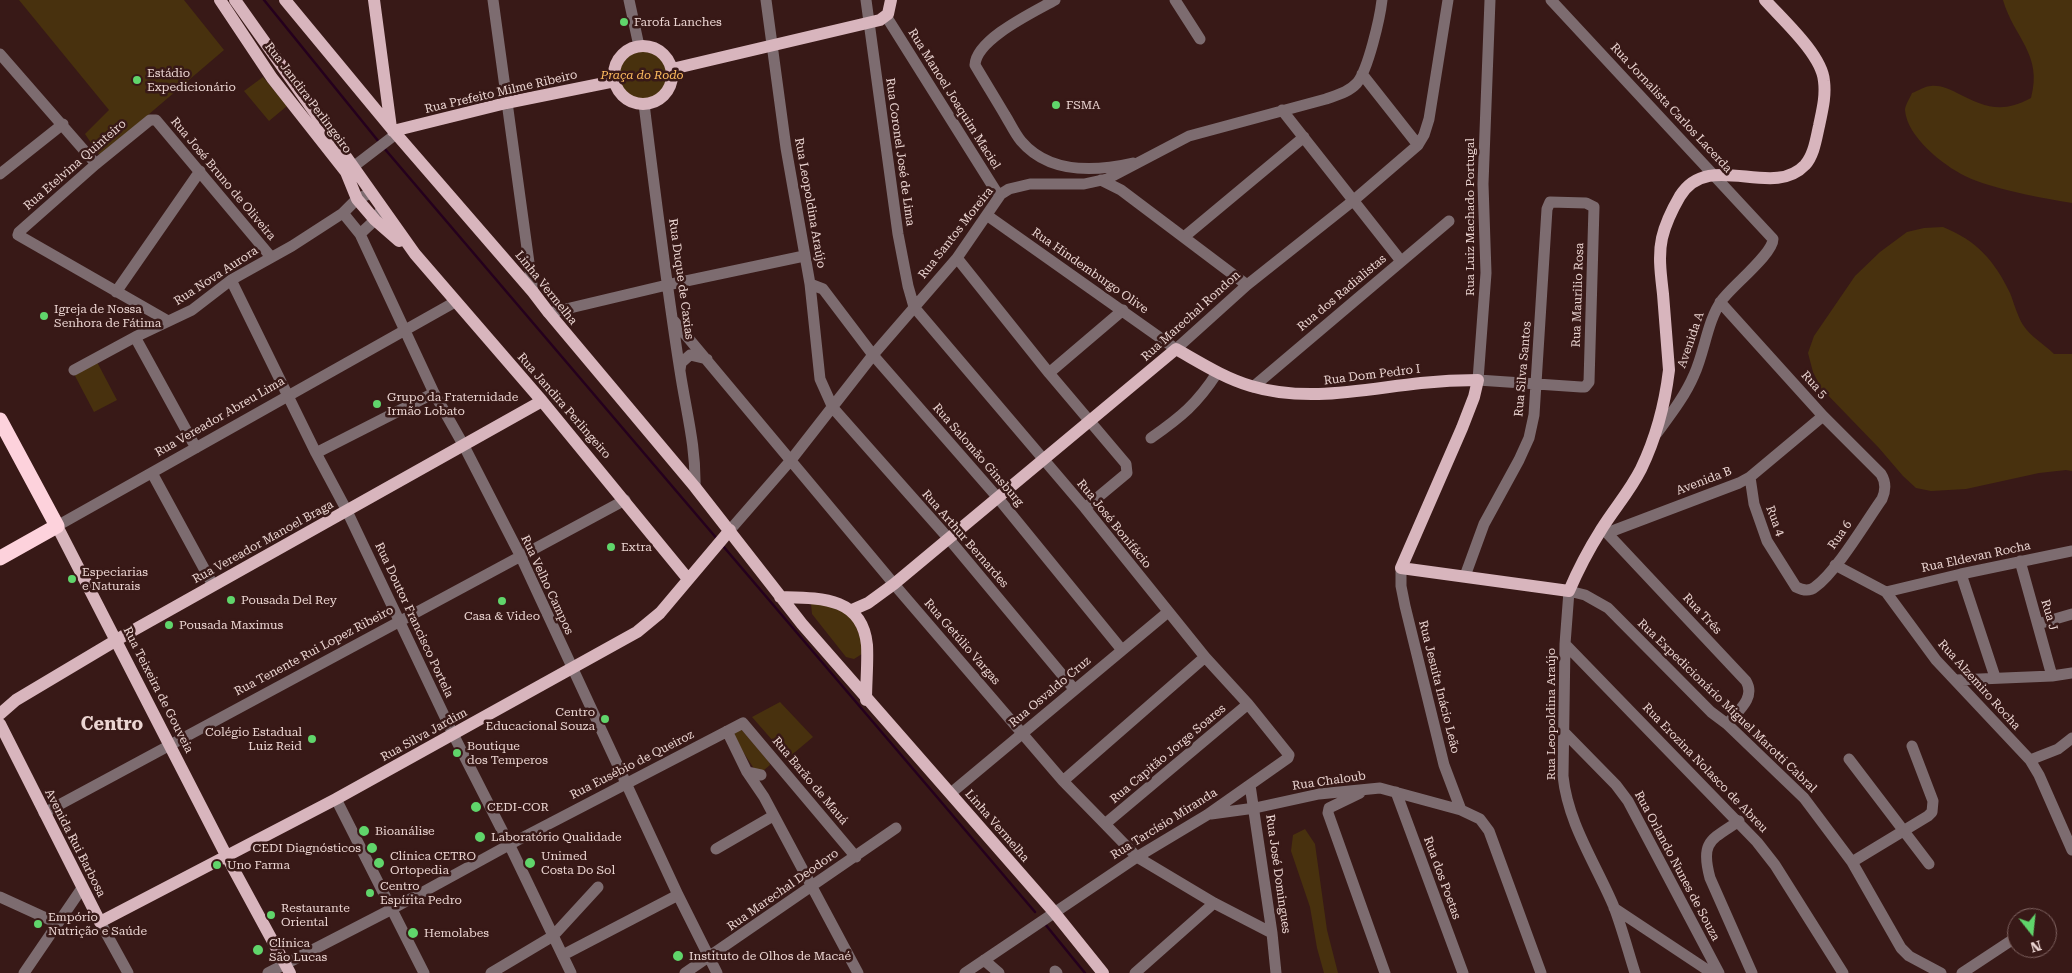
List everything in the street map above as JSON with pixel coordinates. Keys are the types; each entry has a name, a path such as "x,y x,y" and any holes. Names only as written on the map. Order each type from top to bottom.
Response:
{"highway":[{"name":"Rua Teixeira de Gouveia","path":"0,420 57,526"},
{"name":"Rua Vereador Abreu Lima","path":"0,558 57,526"}],"main road":[{"name":"Rua Jandira Perlingeiro","path":"220,0 272,78 342,166 352,182 357,199 375,220 414,254"},
{"name":"Rua Jandira Perlingeiro","path":"235,0 414,254 542,401 688,579"},
{"name":"Linha Vermelha","path":"285,0 370,103 392,134 533,292 548,313 695,487 723,537 780,597 866,700 951,793 1054,912 1103,973"},
{"path":"374,0 392,134"},
{"path":"672,69 869,23 886,16 891,0"},
{"path":"1401,568 1569,591 1575,576 1641,470 1654,436 1667,387 1669,370 1660,257 1662,237 1680,196 1696,181 1713,174 1772,178 1786,176 1806,164 1813,151 1824,100 1824,80 1818,60 1766,0"},
{"path":"639,46 658,50 667,58 672,69 672,77 666,93 652,102 644,104 625,98 620,93 615,81 615,67 622,55 639,46"},
{"path":"272,78 278,76 283,70"},
{"name":"Rua Prefeito Milme Ribeiro","path":"392,134 506,103 615,81"},
{"path":"370,103 379,105 388,101"},
{"name":"Rua Dom Pedro I","path":"1176,349 1217,373 1253,387 1290,394 1314,395 1423,382 1478,380"},
{"name":"Rua Marechal Rondon","path":"856,615 868,603 894,584 1091,422 1176,349"},
{"name":"Rua Luiz Machado Portugal","path":"1401,568 1462,428 1474,397 1478,380"},
{"name":"Rua Vereador Manoel Braga","path":"0,714 16,700 115,641 542,401"},
{"name":"Rua Teixeira de Gouveia","path":"57,526 227,857 287,968"},
{"name":"Rua Silva Jardim","path":"100,922 336,799 637,632 660,613 723,537"},
{"path":"780,597 822,599 840,604 856,615 867,646 866,700"},
{"path":"802,624 804,608 811,602 822,599"},
{"path":"838,666 854,668 860,666 866,660"},
{"name":"Avenida Rui Barbosa","path":"0,724 100,922"}],"street":[{"path":"493,0 533,292"},
{"path":"629,0 639,46"},
{"name":"Rua Leopoldina Araújo","path":"766,0 771,45 810,284 820,379 833,408"},
{"name":"Rua Coronel José de Lima","path":"866,0 898,234 914,307"},
{"path":"1056,0 1006,28 983,48 976,58 975,65 1020,140 1030,150 1051,163 1073,168 1104,168 1144,161"},
{"path":"1175,0 1200,39"},
{"name":"Rua Santos Moreira","path":"723,537 791,460 874,355 957,258 988,216 999,196 1009,189 1024,185 1084,184 1101,180 1144,161 1189,136 1338,95 1356,84 1362,74 1381,12 1382,0"},
{"name":"Rua Marechal Rondon","path":"1176,349 1247,285 1354,200 1418,145 1424,135 1429,119 1448,0"},
{"name":"Rua Luiz Machado Portugal","path":"1478,380 1486,273 1483,184 1490,0"},
{"name":"Rua Jornalista Carlos Lacerda","path":"1551,0 1770,234"},
{"name":"Rua Manoel Joaquim Maciel","path":"886,16 999,196"},
{"path":"0,54 96,164"},
{"path":"1362,74 1418,145"},
{"name":"Rua Duque de Caxias","path":"644,104 667,285 695,457 695,487"},
{"path":"1282,110 1401,261"},
{"name":"Rua Etelvina Quinteiro","path":"116,292 18,235 19,232 133,132 154,119"},
{"name":"Rua José Bruno de Oliveira","path":"154,119 271,256"},
{"path":"0,174 63,124"},
{"path":"353,167 392,134"},
{"path":"1184,237 1304,137"},
{"path":"168,321 116,292 200,171"},
{"path":"1101,180 1121,190 1247,285"},
{"path":"357,199 371,193"},
{"name":"Rua Nova Aurora","path":"74,370 196,307 231,280 292,246 343,213 357,199"},
{"name":"Rua Silva Santos","path":"1465,576 1484,524 1519,460 1528,438 1534,415 1547,209 1550,202 1555,201 1586,203"},
{"name":"Rua Maurilio Rosa","path":"1581,387 1585,387 1589,382 1595,211 1594,207 1586,203"},
{"path":"360,234 375,220 382,208"},
{"name":"Rua Velho Campos","path":"343,213 360,234 434,393 464,446 520,555 571,669 678,895 718,973"},
{"name":"Rua Hindemburgo Olive","path":"988,216 1176,349"},
{"name":"Rua dos Radialistas","path":"1253,387 1449,221"},
{"name":"Avenida A","path":"1654,436 1684,396 1691,382 1720,302 1770,250 1773,239 1770,234"},
{"path":"548,313 804,256"},
{"path":"957,258 1049,373 1126,464 1128,468 1127,473 1085,508"},
{"name":"Rua Doutor Francisco Portela","path":"231,280 316,453 347,511 453,734 572,973"},
{"name":"Rua Salomão Ginsburg","path":"810,284 822,289 874,355 998,498 1122,650"},
{"name":"Rua Vereador Abreu Lima","path":"57,526 405,332 455,302"},
{"name":"Rua 5","path":"1720,302 1823,416 1881,474 1885,486"},
{"name":"Rua José Bonifácio","path":"914,307 1085,508 1205,657 1288,752 1288,758"},
{"path":"1049,373 1123,310"},
{"name":"Rua Getúlio Vargas","path":"674,321 894,584 1063,781 1137,857 1214,903 1272,933"},
{"path":"135,337 196,448"},
{"path":"680,372 681,363 690,356 707,359"},
{"path":"1151,438 1193,405 1203,395 1217,373"},
{"name":"Rua Dom Pedro I","path":"1478,380 1581,387"},
{"path":"316,453 434,393"},
{"name":"Rua Arthur Bernardes","path":"833,408 949,539 1074,689"},
{"name":"Avenida B","path":"1604,531 1739,483 1750,477 1823,416"},
{"path":"677,466 684,466 695,457"},
{"path":"152,473 213,585"},
{"name":"Rua 4","path":"1750,477 1754,504 1766,541 1796,587 1806,590"},
{"name":"Rua 6","path":"1806,590 1814,588 1835,565 1882,499 1885,486"},
{"name":"Rua Tenente Rui Lopez Ribeiro","path":"44,813 625,500"},
{"name":"Rua Três","path":"1604,531 1746,681 1750,688 1747,701 1727,724"},
{"name":"Rua Eldevan Rocha","path":"1886,592 1960,574 2072,551"},
{"name":"Rua J","path":"2020,561 2038,624 2065,677"},
{"name":"Rua Alzemiro Rocha","path":"1835,565 1886,592 1936,660 2030,760 2039,775 2072,850"},
{"name":"Rua Jesuíta Inácio Leão","path":"1401,568 1401,586 1405,606 1444,765 1460,810"},
{"path":"1960,574 1995,677"},
{"name":"Rua Leopoldina Araújo","path":"1569,591 1565,644 1563,776 1570,812 1614,908 1635,973"},
{"name":"Rua Expedicionário Miguel Marotti Cabral","path":"1569,591 1585,595 1608,608 1711,712 1727,724 1804,798 1852,862 1901,948 1924,969 1941,973"},
{"name":"Rua Osvaldo Cruz","path":"951,793 1168,612"},
{"path":"2038,624 2072,614"},
{"name":"Rua Erozina Nolasco de Abreu","path":"1565,644 1739,821 1775,865 1843,973"},
{"path":"1063,781 1205,657"},
{"path":"1956,680 1995,677 2065,677"},
{"name":"Rua Capitão Jorge Soares","path":"1105,824 1248,704"},
{"name":"Rua Eusébio de Queiroz","path":"268,973 287,968 509,844 743,723"},
{"name":"Rua Barão de Mauá","path":"743,723 856,856"},
{"path":"727,731 747,772 764,797 858,973"},
{"name":"Rua Orlando Nunes de Souza","path":"1564,733 1616,784 1628,801 1719,973"},
{"path":"2030,760 2058,749 2072,738"},
{"path":"1852,862 1928,816 1934,807 1912,746"},
{"name":"Rua Tarcísio Miranda","path":"965,973 1137,857 1207,815 1288,758"},
{"path":"1849,759 1929,864"},
{"path":"747,772 761,775 778,765"},
{"path":"761,775 764,797"},
{"name":"Rua José Domingues","path":"1250,785 1255,808 1276,970"},
{"name":"Rua Chaloub","path":"1207,815 1255,808 1320,794 1380,788 1460,810 1480,819 1489,831 1541,973"},
{"path":"1368,789 1329,808 1328,813 1385,973"},
{"name":"Rua dos Poetas","path":"1396,792 1463,973"},
{"path":"336,799 424,973"},
{"path":"716,849 773,816"},
{"path":"1739,821 1713,838 1706,848 1706,861 1710,878 1752,973"},
{"name":"Rua Marechal Deodoro","path":"685,973 710,958 896,828"},
{"path":"491,973 553,936 598,886"},
{"path":"24,973 82,888"},
{"path":"563,955 678,895"},
{"path":"0,897 57,923"},
{"path":"1135,973 1214,903"},
{"path":"1614,908 1712,973"},
{"name":"Avenida Rui Barbosa","path":"100,922 128,973"},
{"path":"1962,973 2007,943"},
{"path":"984,960 999,973"},
{"path":"1692,961 1697,973"}],"green space":[{"name":"Estádio Expedicionário","path":"19,0 184,0 224,50 100,156 85,134 109,110"},
{"path":"2003,0 2072,0 2072,203 2003,189 1965,176 1947,165 1928,149 1919,140 1907,120 1905,108 1912,93 1929,86 1938,86 1951,90 1976,102 1993,107 2011,106 2031,98 2034,83 2030,58"},
{"name":"Praça do Rodo","path":"637,50 647,50 660,57 667,70 667,80 660,93 647,100 637,100 628,96 621,89 617,80 617,70 621,61 628,54"},
{"path":"263,77 287,106 269,121 244,91"},
{"path":"1943,227 1975,245 1991,261 2010,293 2023,325 2030,333 2054,354 2072,354 2072,471 2039,473 1966,489 1931,491 1916,488 1821,388 1813,372 1808,353 1814,336 1855,276 1880,252 1907,232 1924,228"},
{"path":"97,362 117,400 94,412 74,374"},
{"path":"816,600 852,614 865,652 854,659 846,657 812,614 811,604"},
{"path":"780,702 813,737 788,758 752,717"},
{"path":"740,728 769,762 770,765 764,770 755,770 734,738 735,732"},
{"path":"1305,829 1315,844 1327,930 1338,973 1324,973 1317,948 1310,907 1291,851 1293,835"}],"waterway":[{"path":"264,0 379,142"},
{"path":"384,148 718,540"},
{"path":"723,546 1035,912"},
{"path":"1045,924 1085,973"}],"place":[{"name":"Farofa Lanches","path":"624,22"},
{"name":"Estádio Expedicionário","path":"137,80"},
{"name":"FSMA","path":"1056,105"},
{"name":"Igreja de Nossa Senhora de Fátima","path":"44,316"},
{"name":"Grupo da Fraternidade Irmão Lobato","path":"377,404"},
{"name":"Extra","path":"611,547"},
{"name":"Especiarias e Naturais","path":"72,579"},
{"name":"Pousada Del Rey","path":"231,600"},
{"name":"Casa & Video","path":"502,601"},
{"name":"Pousada Maximus","path":"169,625"},
{"name":"Centro Educacional Souza","path":"605,719"},
{"name":"Colégio Estadual Luiz Reid","path":"312,739"},
{"name":"Boutique dos Temperos","path":"457,753"},
{"name":"CEDI-COR","path":"476,807"},
{"name":"Bioanálise","path":"364,831"},
{"name":"Laboratório Qualidade","path":"480,837"},
{"name":"CEDI Diagnósticos","path":"372,848"},
{"name":"Clínica CETRO Ortopedia","path":"379,863"},
{"name":"Unimed Costa Do Sol","path":"530,863"},
{"name":"Uno Farma","path":"217,865"},
{"name":"Centro Espírita Pedro","path":"370,893"},
{"name":"Restaurante Oriental","path":"271,915"},
{"name":"Empório Nutrição e Saúde","path":"38,924"},
{"name":"Hemolabes","path":"413,933"},
{"name":"Clínica São Lucas","path":"258,950"},
{"name":"Instituto de Olhos de Macaé","path":"678,956"}],"district":[{"name":"Centro","path":"112,725"}]}
